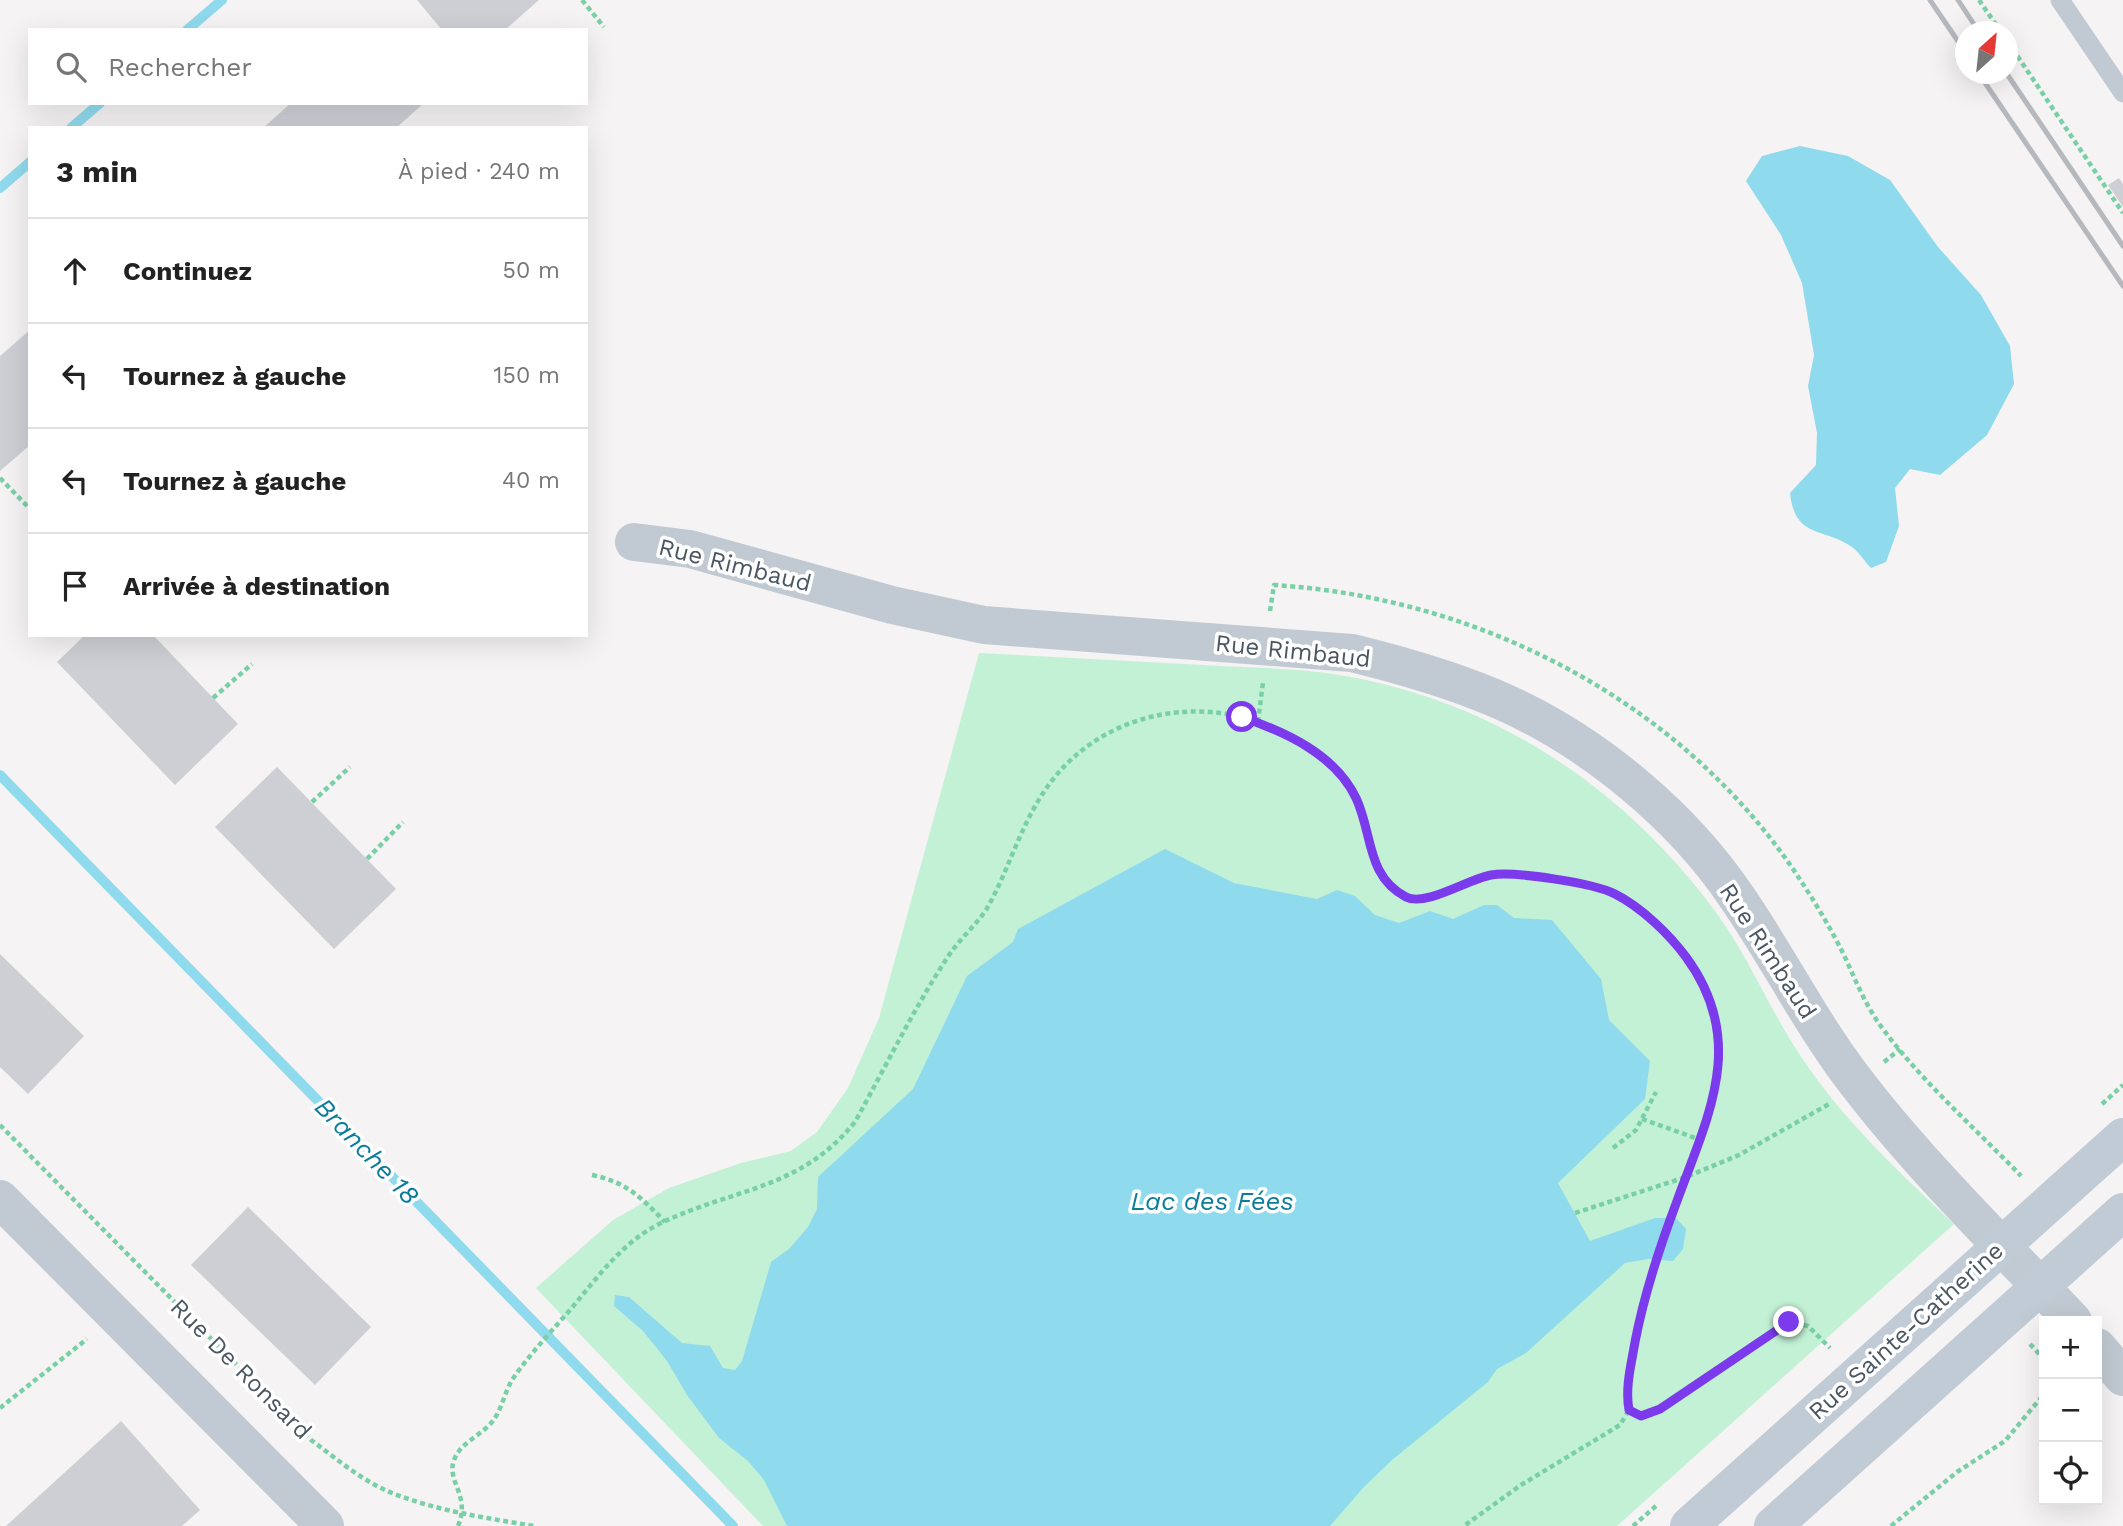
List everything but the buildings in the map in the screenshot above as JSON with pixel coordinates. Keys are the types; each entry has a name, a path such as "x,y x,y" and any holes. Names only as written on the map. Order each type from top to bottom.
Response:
{"street":[{"name":"Rue Rimbaud","path":"634,542 690,550 892,605 984,625 1352,653 1406,666 1510,705 1608,764 1690,838 1736,895 1815,1024 1853,1078 2068,1316"},
{"name":"Rue Sainte-Catherine","path":"1689,1526 2123,1137"},
{"name":"Rue De Ronsard","path":"0,1199 325,1526"},
{"path":"1773,1526 2123,1212"},
{"path":"2102,1353 2123,1377"}],"lane":[{"path":"2060,0 2123,93"}],"path":[{"path":"582,0 604,27"},
{"path":"1979,0 1993,21"},
{"path":"2018,58 2123,213"},
{"path":"0,478 28,507"},
{"path":"213,698 252,664"},
{"path":"1258,722 1265,668"},
{"path":"458,1526 463,1513 461,1494 453,1470 454,1460 495,1418 511,1382 613,1257 665,1222 704,1206 757,1190 815,1162 838,1143 855,1122 951,951 984,914 1040,797 1056,775 1095,740 1155,716 1203,708 1283,731 1319,755 1339,774 1356,797 1374,864 1383,880 1410,899 1426,900 1460,884 1493,874 1554,879 1614,893 1642,913 1677,945 1702,978 1712,1009 1719,1055 1717,1090 1701,1140 1675,1204 1641,1311 1626,1393 1629,1410 1620,1425 1521,1485 1464,1526"},
{"path":"312,802 350,767"},
{"path":"367,859 403,822"},
{"path":"1881,1065 1900,1049"},
{"path":"1613,1148 1636,1130 1656,1092"},
{"path":"1575,1213 1686,1177 1739,1156 1832,1102"},
{"path":"1642,1119 1701,1140"},
{"name":"Rue De Ronsard","path":"0,1125 311,1440 360,1476 392,1493 463,1513 534,1526"},
{"path":"593,1175 616,1180 640,1196 665,1222"},
{"path":"0,1408 116,1316 152,1279"},
{"path":"1629,1410 1641,1416 1660,1409 1789,1322 1808,1326 1830,1348"},
{"path":"2024,1338 2039,1354"},
{"path":"1891,1526 1957,1472 2005,1441 2039,1400"}],"green space":[{"path":"979,653 1319,672 1410,691 1462,710 1511,733 1558,761 1602,793 1643,828 1680,868 1727,929 1790,1040 1818,1081 1873,1145 1954,1224 1617,1526 763,1526 536,1288 613,1220 669,1188 741,1163 791,1151 817,1132 848,1088 879,1018"}],"water":[{"path":"1800,146 1848,156 1890,180 1938,247 1981,295 2010,346 2014,384 1987,435 1940,475 1910,469 1895,488 1899,526 1886,562 1871,568 1852,547 1804,525 1793,508 1790,493 1816,465 1817,433 1808,386 1814,355 1802,283 1781,235 1746,181 1762,156"},
{"name":"Lac des Fées","path":"1165,849 1234,883 1317,899 1337,890 1355,896 1375,915 1399,923 1430,911 1453,919 1484,905 1497,905 1514,918 1552,920 1601,979 1609,1020 1650,1061 1645,1099 1558,1183 1590,1241 1655,1218 1676,1218 1686,1229 1683,1249 1673,1261 1648,1259 1625,1263 1526,1353 1497,1369 1488,1382 1392,1460 1330,1526 787,1526 764,1480 748,1461 719,1438 687,1395 667,1361 643,1331 614,1306 615,1295 629,1297 682,1343 710,1346 723,1368 735,1370 742,1361 771,1262 789,1249 808,1227 817,1209 818,1177 913,1089 967,976 1013,942 1018,929"}],"waterway":[{"name":"Branche 18","path":"189,28 222,0"},
{"name":"Branche 18","path":"73,126 98,105"},
{"name":"Branche 18","path":"0,188 28,164"},
{"name":"Branche 18","path":"0,775 733,1526"}],"railway":[{"path":"1930,0 1955,37"},
{"path":"1958,0 1972,21"},
{"path":"1986,84 2123,286"},
{"path":"2014,84 2123,246"}],"route":[{"path":"1242,717 1283,731 1319,755 1339,774 1356,797 1374,864 1383,880 1410,899 1426,900 1460,884 1493,874 1554,879 1614,893 1642,913 1677,945 1702,978 1712,1009 1719,1055 1717,1090 1709,1121 1675,1204 1641,1311 1626,1393 1629,1410 1641,1416 1660,1409 1789,1322"}]}
